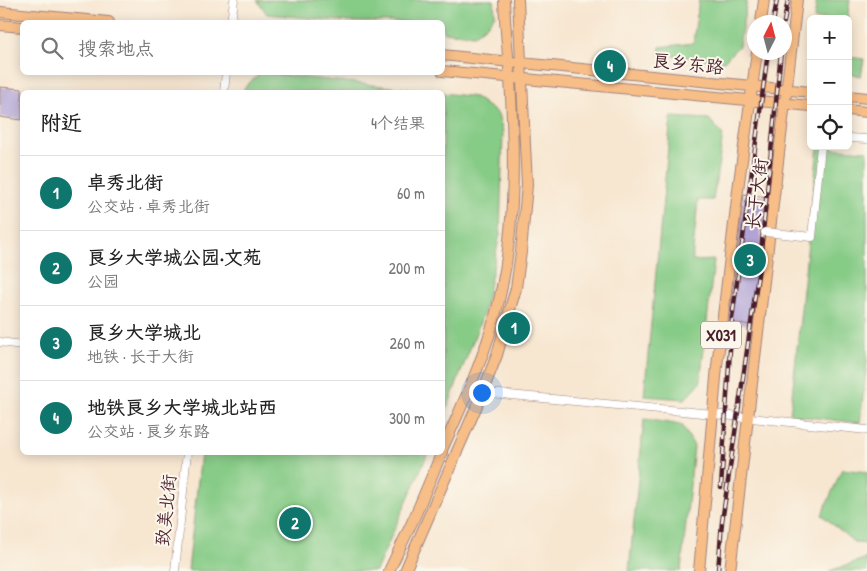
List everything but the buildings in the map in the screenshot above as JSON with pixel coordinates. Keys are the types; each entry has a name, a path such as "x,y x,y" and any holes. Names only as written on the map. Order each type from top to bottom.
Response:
{"main road":[{"path":"445,444 468,390 494,320 509,237 513,187 510,78 504,0"},
{"path":"405,571 445,481 497,354 516,288 522,252 527,185 518,0"},
{"path":"762,15 764,0"},
{"name":"长于大街","path":"730,571 797,0"},
{"path":"0,12 87,20"},
{"path":"0,25 20,27"},
{"name":"良乡东路","path":"445,55 807,92"},
{"name":"长于大街","path":"700,571 713,414 730,256 756,60"},
{"name":"良乡东路","path":"445,71 807,106"},
{"path":"852,96 867,98"},
{"path":"852,110 867,112"},
{"path":"388,571 415,516 440,455"}],"street":[{"path":"231,20 234,0"},
{"path":"224,90 226,75"},
{"path":"852,138 867,139"},
{"path":"765,232 812,237 822,150"},
{"path":"0,342 20,345"},
{"path":"468,390 867,430"},
{"name":"致美北街","path":"175,571 187,455"}],"green space":[{"path":"257,0 494,0 495,15 487,25 474,35 445,32 445,20 329,20 267,14"},
{"path":"699,0 747,0 739,46 724,61 659,54 660,47 693,43"},
{"path":"817,0 850,0 848,15 815,15"},
{"path":"852,58 864,59 861,76 852,75"},
{"path":"258,75 283,75 419,90 244,90"},
{"path":"445,93 475,97 498,114 503,132 500,234 484,312 445,414"},
{"path":"671,117 709,119 723,135 713,200 698,200 692,261 714,260 700,383 685,399 644,396"},
{"path":"818,150 867,151 867,363 860,423 790,415"},
{"path":"644,419 682,425 694,446 681,571 629,571"},
{"path":"201,455 427,455 376,571 188,571"},
{"path":"842,469 867,472 867,544 855,543 822,515"},
{"path":"867,558 867,571 829,571"}],"railway":[{"path":"774,15 777,0"},
{"path":"785,15 788,0"},
{"path":"721,487 732,319 767,60"},
{"path":"718,571 722,522 760,261 780,60"}],"place":[{"name":"地铁良乡大学城北站西","path":"610,66"},
{"name":"良乡大学城北","path":"750,260"},
{"name":"卓秀北街","path":"514,328"},
{"name":"良乡大学城公园·文苑","path":"295,523"}]}
